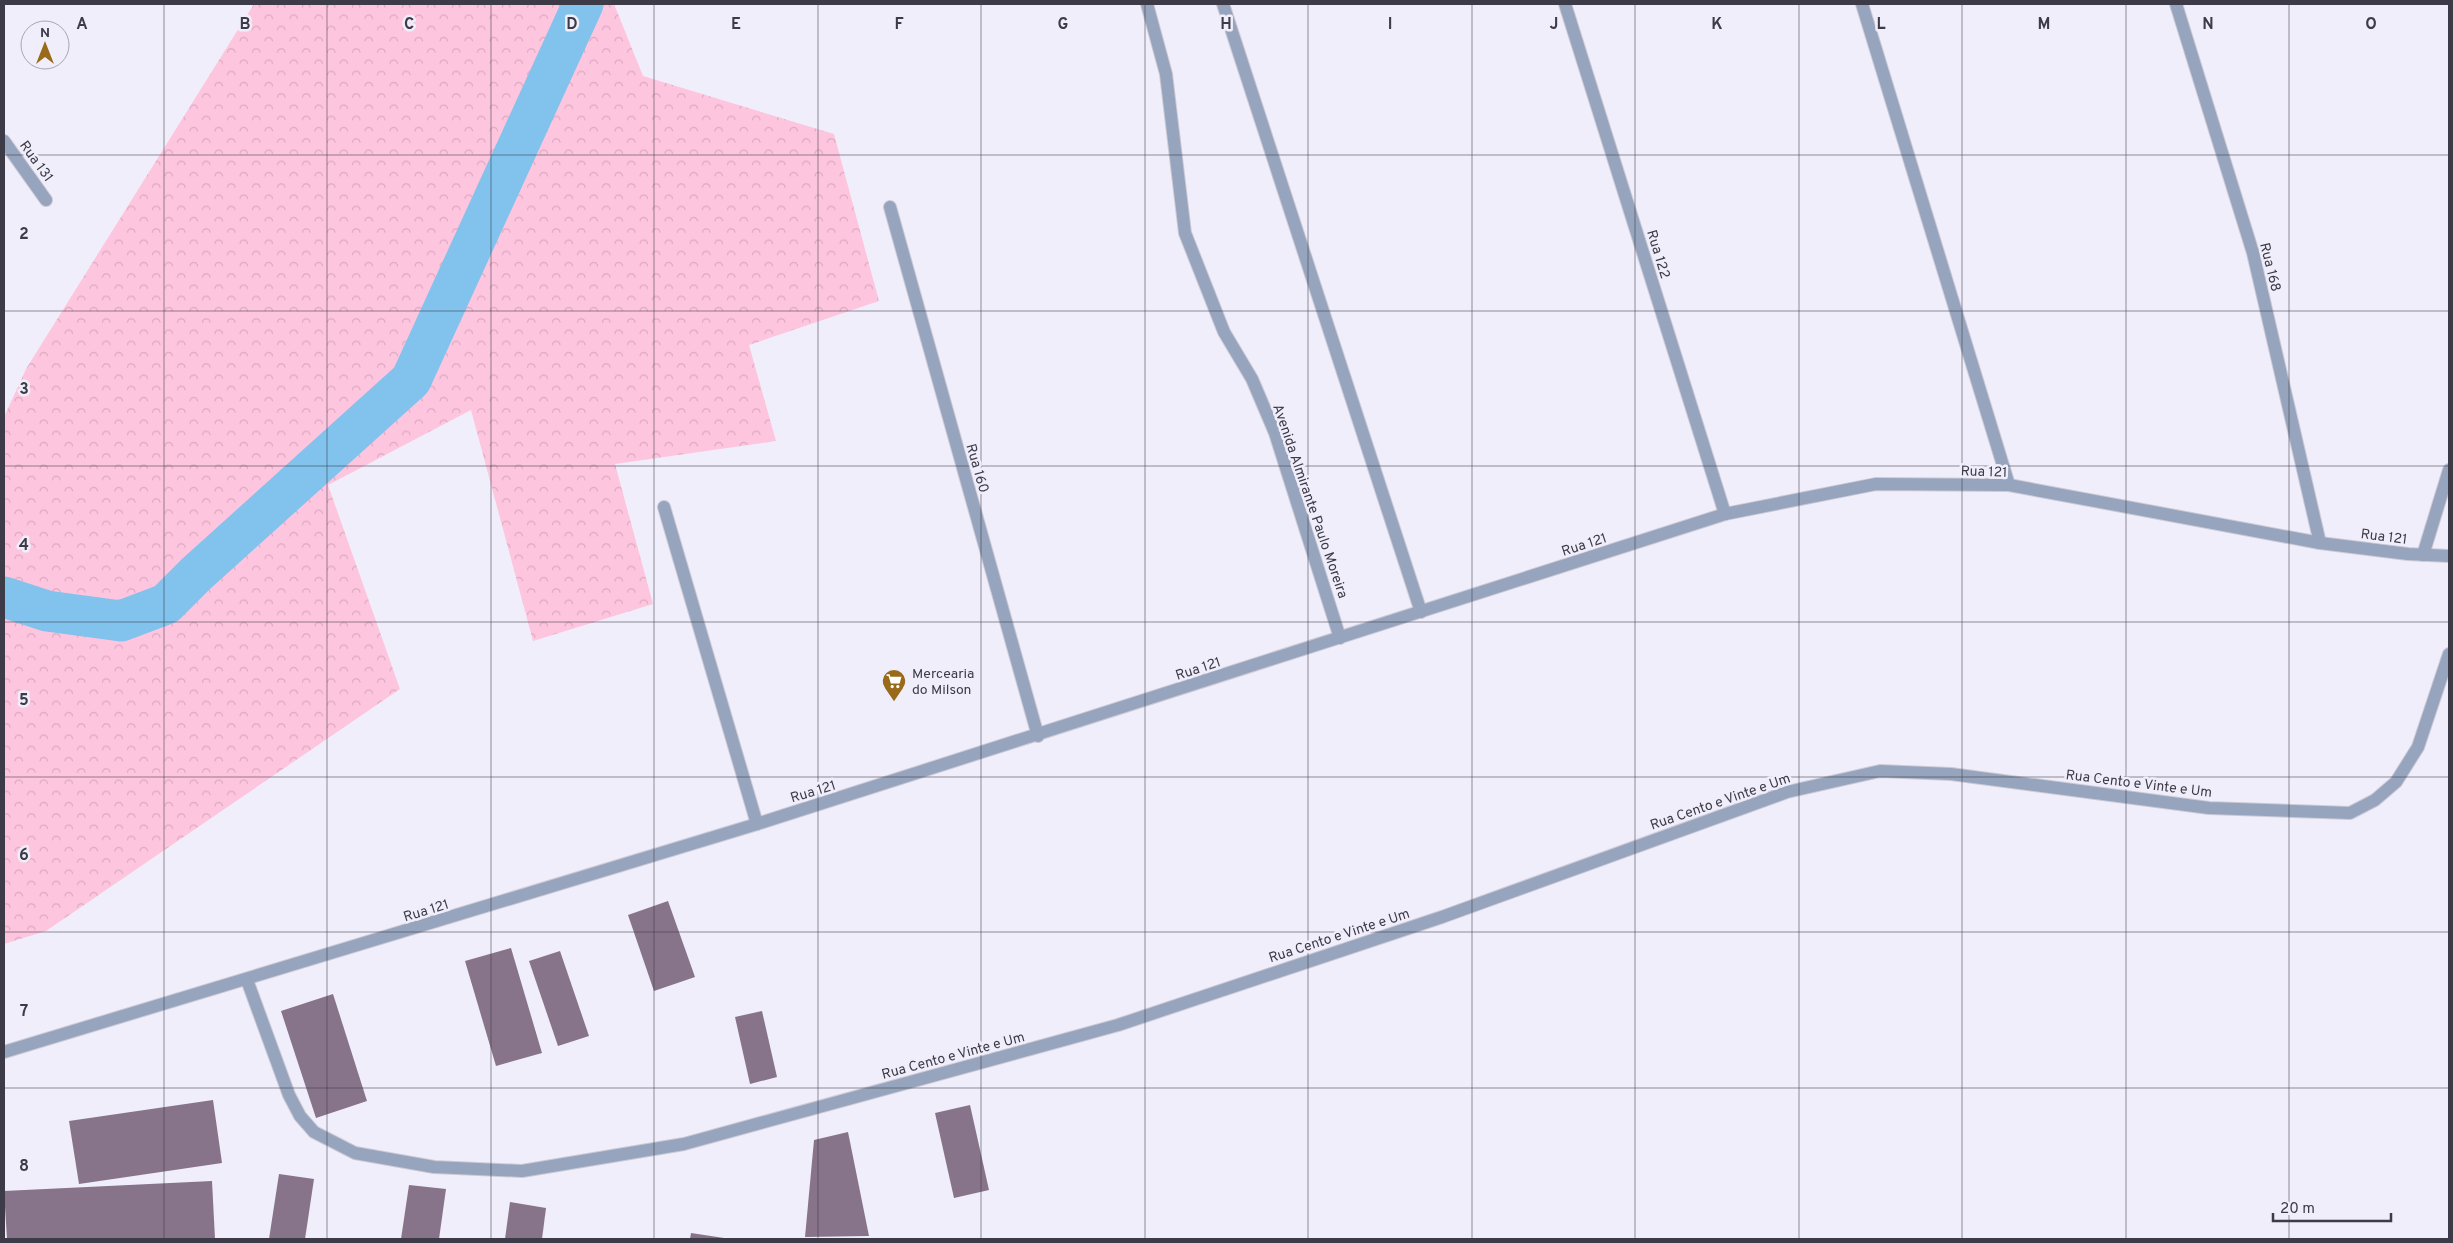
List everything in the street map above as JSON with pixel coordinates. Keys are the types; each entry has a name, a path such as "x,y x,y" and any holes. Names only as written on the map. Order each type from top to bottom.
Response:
{"street":[{"name":"Avenida Almirante Paulo Moreira","path":"1147,4 1166,74 1186,233 1224,332 1252,379 1274,433 1340,638"},
{"path":"1223,4 1421,612"},
{"name":"Rua 122","path":"1565,4 1725,514"},
{"path":"1862,4 2009,486"},
{"name":"Rua 168","path":"2176,4 2253,253 2320,543"},
{"name":"Rua 131","path":"4,141 46,200"},
{"name":"Rua 160","path":"890,207 1038,736"},
{"path":"2423,555 2449,470"},
{"name":"Rua 121","path":"4,1052 247,980 757,824 1038,736 1725,514 1876,484 2009,486 2320,543 2423,555 2449,556"},
{"path":"664,508 757,824"},
{"name":"Rua Cento e Vinte e Um","path":"247,980 289,1096 300,1116 314,1132 355,1153 434,1167 522,1171 684,1144 1118,1025 1442,916 1787,792 1880,771 1951,774 2209,808 2350,814 2376,800 2396,782 2418,747 2449,654"}],"green space":[{"path":"254,4 614,4 643,76 834,134 879,301 749,345 776,441 615,464 653,604 533,641 471,410 328,485 400,689 46,931 4,944 4,417 26,369"}],"building":[{"path":"668,901 695,977 654,991 628,915"},
{"path":"511,948 542,1053 496,1066 465,961"},
{"path":"560,951 589,1036 558,1046 529,961"},
{"path":"333,994 367,1101 316,1118 281,1011"},
{"path":"762,1011 777,1077 750,1084 735,1017"},
{"path":"213,1100 222,1163 79,1184 69,1121"},
{"path":"970,1105 989,1190 954,1198 935,1113"},
{"path":"848,1132 869,1236 805,1237 814,1140"},
{"path":"279,1174 314,1179 305,1239 269,1239"},
{"path":"212,1181 215,1239 7,1239 4,1191"},
{"path":"409,1185 446,1189 439,1239 401,1239"},
{"path":"510,1202 546,1208 542,1239 505,1239"},
{"path":"691,1233 724,1238 724,1239 690,1239"}],"waterway":[{"path":"4,597 47,611 121,621 166,604 196,574 411,380 583,4"}],"place":[{"name":"Mercearia do Milson","path":"894,702"}]}
